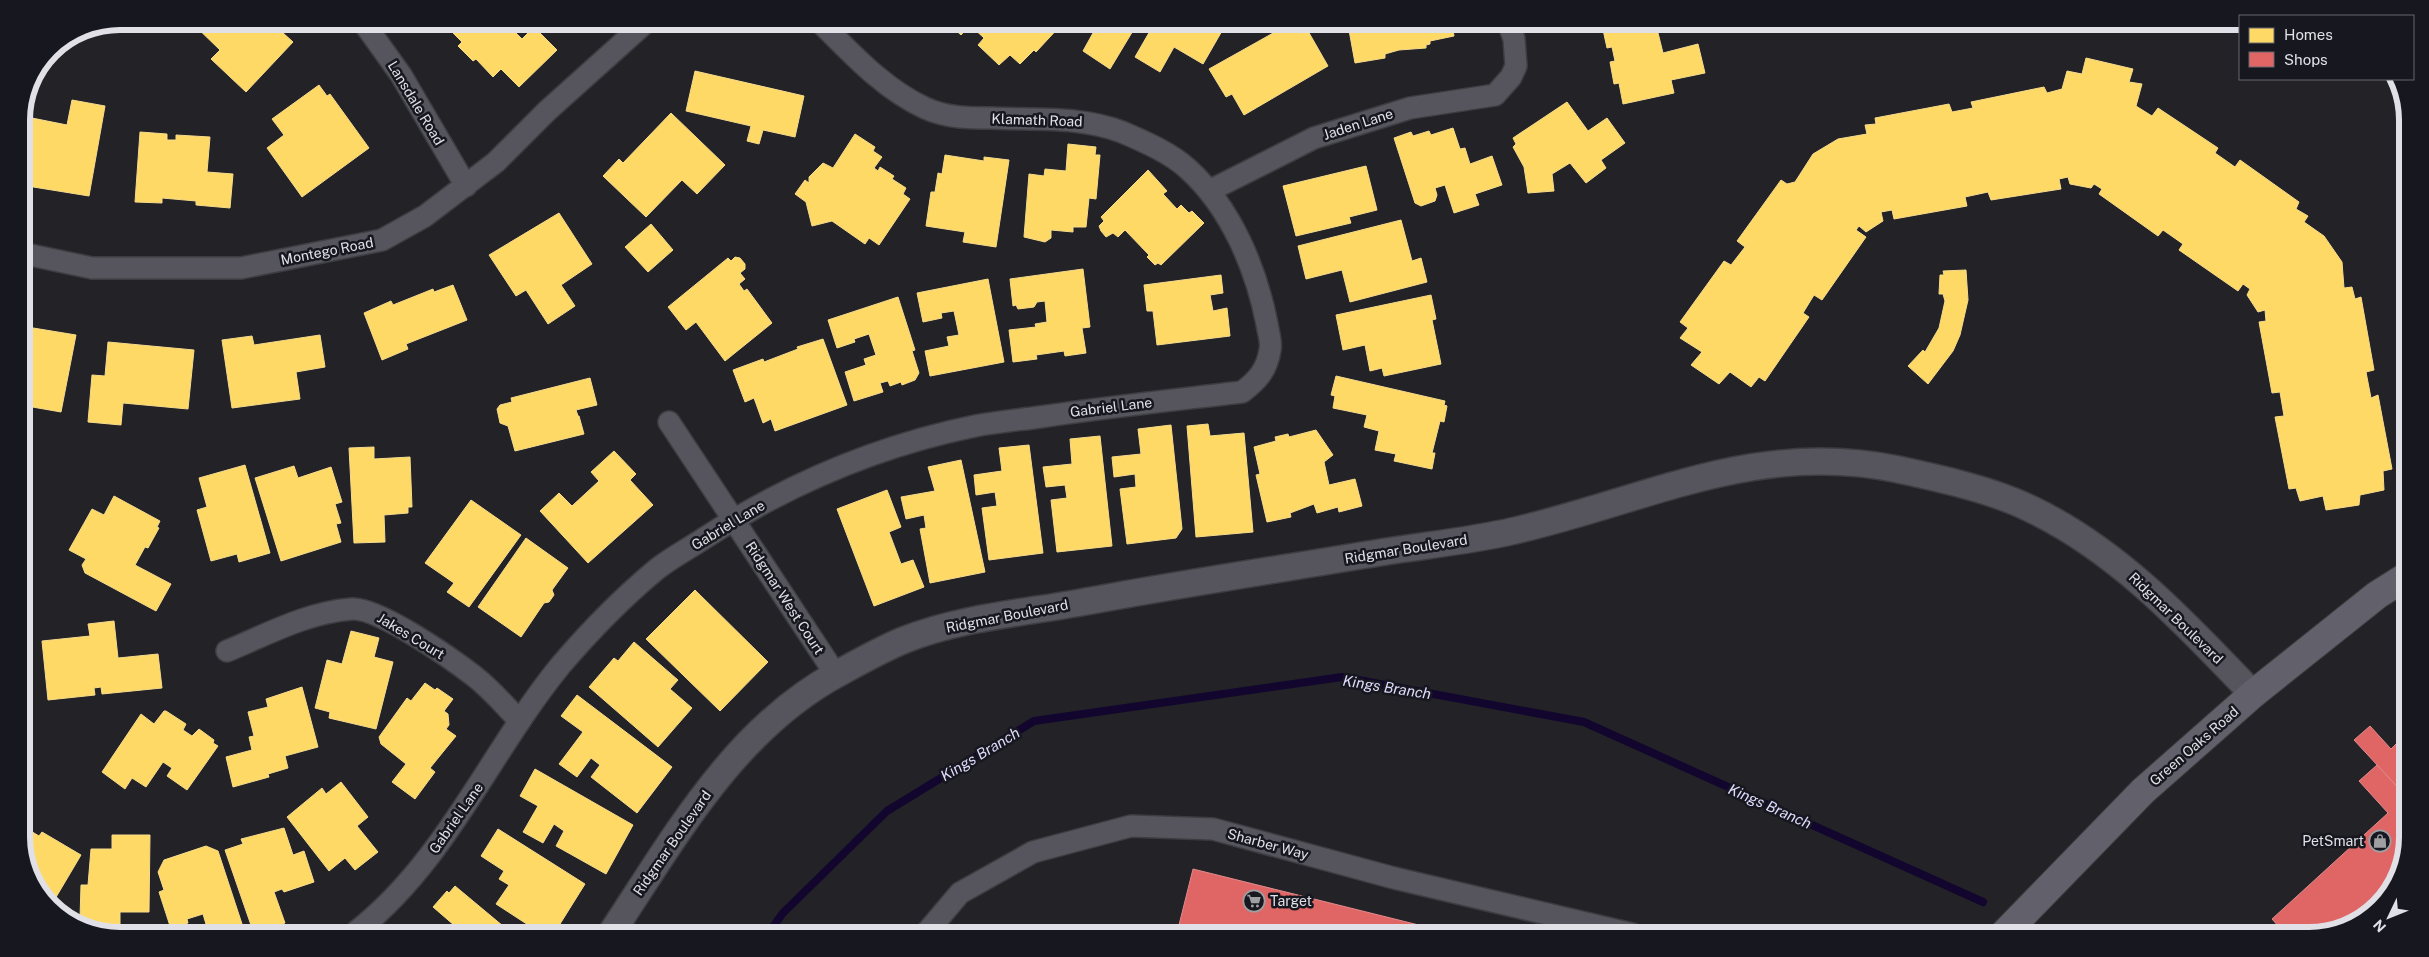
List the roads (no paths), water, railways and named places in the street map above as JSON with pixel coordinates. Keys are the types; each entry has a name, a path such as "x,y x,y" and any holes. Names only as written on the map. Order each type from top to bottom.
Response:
{"main road":[{"name":"Green Oaks Road","path":"2011,927 2143,791 2253,694 2377,595 2399,581"}],"street":[{"name":"Lansdale Road","path":"369,30 401,74 466,186"},
{"name":"Montego Road","path":"30,255 92,268 241,268 382,240 425,216 496,162 547,111 636,30"},
{"name":"Klamath Road","path":"828,30 876,78 925,108 950,117 1085,121 1121,132 1150,145 1187,167 1225,212 1239,239 1263,304 1271,348 1266,367 1257,381"},
{"name":"Jaden Lane","path":"1209,191 1314,138 1410,108 1495,95 1511,77 1516,66 1514,39 1511,30"},
{"name":"Gabriel Lane","path":"362,927 380,913 426,861 479,786 520,721 559,668 594,628 658,569 734,519 806,481 884,449 975,426 1095,409 1242,392 1257,381"},
{"name":"Ridgmar West Court","path":"669,422 836,674"},
{"name":"Ridgmar Boulevard","path":"615,927 690,813 716,779 768,722 798,697 836,674 903,640 946,627 1100,598 1512,531 1699,477 1759,465 1835,461 1896,469 1954,482 2026,506 2062,525 2140,580 2253,694"},
{"name":"Jakes Court","path":"227,650 312,615 354,608 374,613 418,638 475,676 520,721"},
{"name":"Sharber Way","path":"931,927 960,894 1033,852 1131,826 1213,829 1394,878 1602,927"}],"waterway":[{"name":"Kings Branch","path":"773,927 783,913 887,811 1034,721 1342,677 1584,722 1983,902"}],"place":[{"name":"PetSmart","path":"2380,841"},
{"name":"Target","path":"1254,901"}]}
